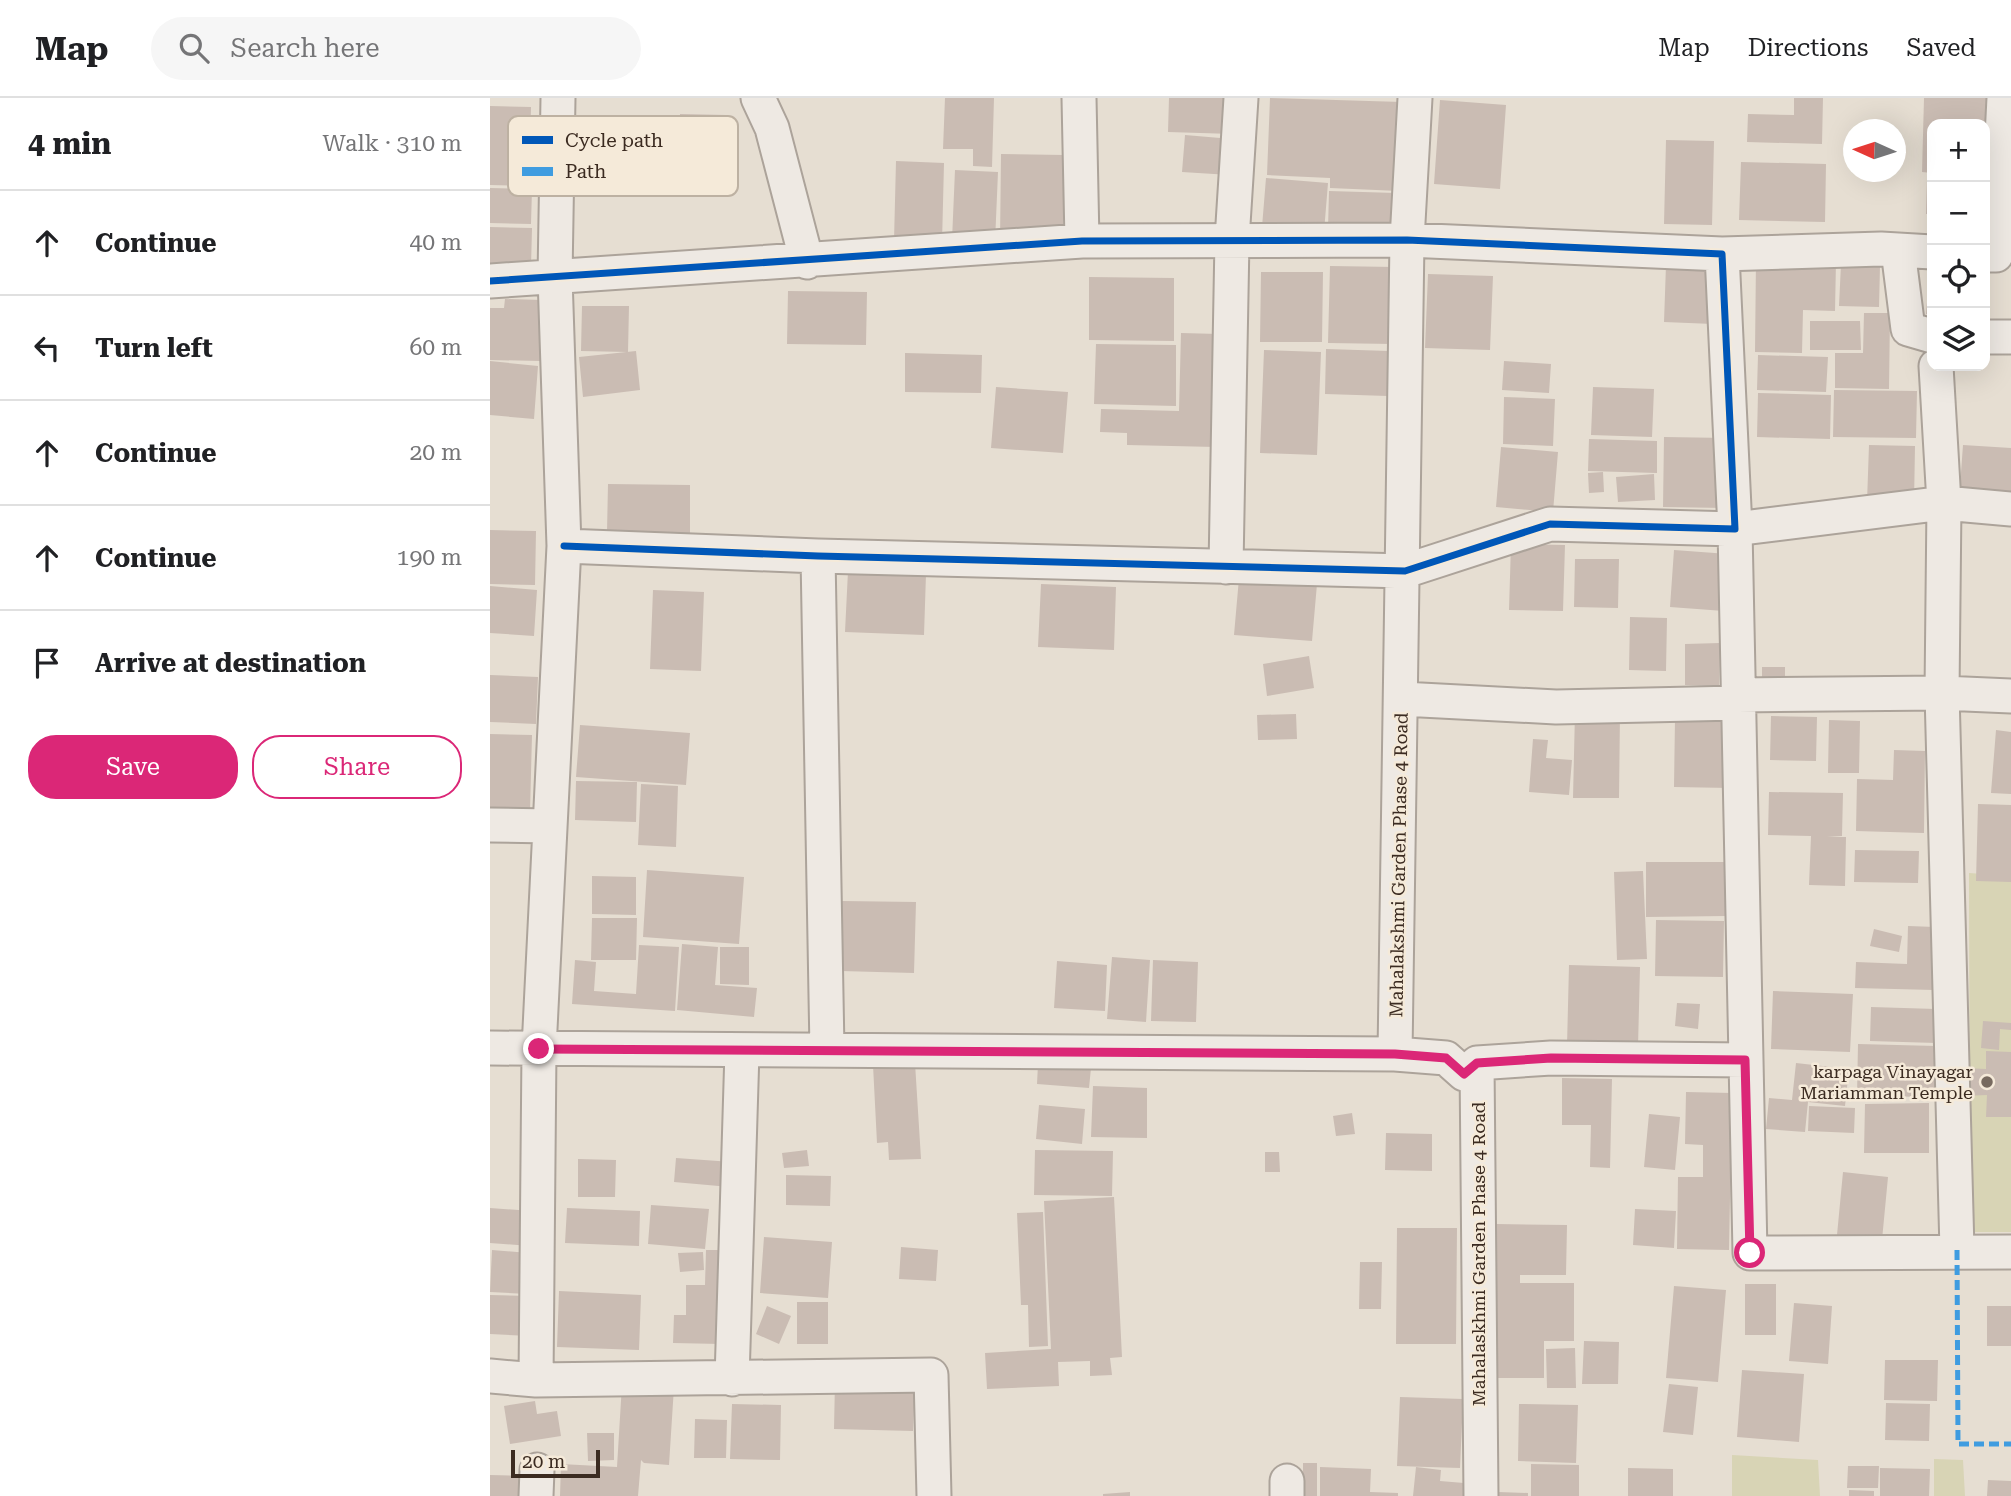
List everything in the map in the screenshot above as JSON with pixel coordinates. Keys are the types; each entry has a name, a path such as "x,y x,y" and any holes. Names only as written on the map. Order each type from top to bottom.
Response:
{"street":[{"path":"558,98 558,116"},
{"path":"758,98 772,128 807,262"},
{"path":"1079,98 1082,241"},
{"path":"1226,566 1232,240 1241,98"},
{"name":"Mahalakshmi Garden Phase 4 Road","path":"1395,1054 1405,570 1407,240 1415,98"},
{"path":"1990,255 1996,255 2007,147 2004,98"},
{"path":"536,1380 539,1049 565,547 555,277 556,196"},
{"path":"490,281 807,262 1082,241 1407,240 1722,254 1927,252"},
{"path":"1898,250 1908,329 1927,334"},
{"path":"1722,254 1735,529 1750,1253 1957,1250 2011,1252"},
{"path":"1990,337 2011,337"},
{"path":"1936,371 1944,503 1942,693 1957,1250"},
{"path":"565,547 1405,570 1550,524 1735,529 1944,503 2011,509"},
{"path":"818,556 827,1050"},
{"path":"1402,699 1556,707 1942,693 2011,696"},
{"path":"490,825 550,826"},
{"path":"490,1048 1395,1054 1446,1058 1464,1074 1477,1063 1551,1058 1745,1060"},
{"path":"732,1379 742,1051"},
{"name":"Mahalaskhmi Garden Phase 4 Road","path":"1477,1063 1480,1496"},
{"path":"490,1377 536,1380 931,1375 934,1496"}],"shaded area":[{"path":"1969,873 2011,876 2011,1232 1970,1232"},
{"path":"1732,1455 1818,1460 1820,1496 1732,1496"},
{"path":"1934,1459 1963,1460 1965,1496 1934,1496"}],"building":[{"path":"945,98 994,98 992,167 973,166 973,149 943,149"},
{"path":"1169,98 1234,98 1233,134 1168,132"},
{"path":"1270,98 1402,102 1399,191 1330,188 1330,178 1267,175"},
{"path":"1794,98 1823,98 1822,144 1747,142 1748,114 1794,115"},
{"path":"1924,98 1992,98 1990,120 1927,119 1927,172 1922,172"},
{"path":"1440,100 1506,105 1500,189 1434,184"},
{"path":"490,106 531,107 531,116 508,116 508,185 490,185"},
{"path":"680,114 726,115 726,116"},
{"path":"1185,135 1232,139 1230,175 1182,172"},
{"path":"1666,140 1714,141 1712,225 1664,224"},
{"path":"1001,154 1064,155 1063,243 1000,242"},
{"path":"896,161 944,163 942,243 894,241"},
{"path":"1741,162 1826,164 1825,222 1739,220"},
{"path":"955,170 998,172 995,242 952,240"},
{"path":"1266,178 1328,183 1324,232 1262,227"},
{"path":"490,188 508,188 508,196 532,196 531,224 490,223"},
{"path":"1329,191 1396,193 1395,230 1328,229"},
{"path":"490,227 532,228 531,267 490,266"},
{"path":"1756,259 1836,261 1835,311 1803,310 1802,353 1755,352"},
{"path":"1841,264 1880,266 1879,307 1839,306"},
{"path":"1666,265 1715,267 1713,324 1664,322"},
{"path":"1330,266 1395,267 1393,344 1328,343"},
{"path":"1261,272 1323,272 1322,342 1260,342"},
{"path":"1428,274 1493,276 1490,350 1425,348"},
{"path":"1089,277 1174,278 1174,341 1089,340"},
{"path":"788,291 867,292 866,345 787,344"},
{"path":"505,299 542,300 541,361 490,360 490,308 504,308"},
{"path":"582,306 629,306 628,352 581,351"},
{"path":"1864,313 1890,313 1889,389 1835,388 1835,353 1863,353"},
{"path":"1810,321 1860,321 1861,350 1810,350"},
{"path":"1181,333 1219,334 1216,447 1127,445 1127,433 1100,432 1101,409 1179,411"},
{"path":"1096,344 1176,345 1176,406 1094,404"},
{"path":"1326,349 1389,351 1388,396 1325,394"},
{"path":"1264,350 1321,352 1317,455 1260,453"},
{"path":"636,351 640,390 583,397 579,357"},
{"path":"905,353 982,355 981,393 905,392"},
{"path":"1758,355 1828,357 1826,392 1757,390"},
{"path":"490,361 538,366 534,419 490,415"},
{"path":"1504,361 1551,364 1549,393 1502,390"},
{"path":"996,387 1068,392 1063,453 991,448"},
{"path":"1593,387 1654,389 1652,437 1591,435"},
{"path":"1834,390 1917,391 1916,438 1833,437"},
{"path":"1758,393 1831,395 1830,439 1757,437"},
{"path":"1504,397 1555,399 1553,446 1503,444"},
{"path":"1664,437 1727,438 1725,508 1663,507"},
{"path":"1589,439 1657,441 1657,473 1588,471"},
{"path":"1869,445 1915,446 1914,503 1867,502"},
{"path":"1963,445 2011,448 2011,503 1959,500"},
{"path":"1501,447 1558,452 1553,512 1496,507"},
{"path":"1603,472 1604,492 1589,493 1588,473"},
{"path":"1654,474 1655,500 1618,502 1616,477"},
{"path":"608,484 690,485 690,533 607,532"},
{"path":"490,530 536,531 535,585 490,584"},
{"path":"1511,544 1565,545 1563,611 1509,610"},
{"path":"1674,550 1728,554 1724,611 1670,607"},
{"path":"1575,559 1619,559 1618,608 1574,607"},
{"path":"848,571 926,574 924,635 845,632"},
{"path":"1239,578 1317,584 1312,641 1234,635"},
{"path":"1041,584 1116,587 1114,650 1038,647"},
{"path":"490,586 537,590 534,636 490,633"},
{"path":"653,590 704,592 701,671 650,669"},
{"path":"1630,617 1667,618 1666,671 1629,670"},
{"path":"1720,643 1719,686 1685,685 1685,644"},
{"path":"1309,656 1314,688 1267,696 1263,664"},
{"path":"1762,667 1785,667 1785,685 1762,685"},
{"path":"490,675 538,677 536,724 490,722"},
{"path":"1575,712 1620,713 1619,798 1573,798"},
{"path":"1296,714 1297,739 1258,740 1257,715"},
{"path":"1771,716 1817,717 1816,761 1770,760"},
{"path":"1675,719 1732,721 1731,788 1674,787"},
{"path":"1829,720 1860,721 1859,773 1828,773"},
{"path":"580,725 690,733 686,785 576,777"},
{"path":"1996,730 2011,732 2011,794 1991,793"},
{"path":"490,734 532,735 530,812 490,811"},
{"path":"1533,739 1548,740 1546,758 1572,760 1569,795 1529,792"},
{"path":"1894,750 1925,751 1924,833 1856,831 1857,779 1893,780"},
{"path":"576,781 637,782 636,822 575,820"},
{"path":"641,784 678,786 676,847 638,845"},
{"path":"1769,792 1843,793 1842,836 1827,837 1846,837 1845,886 1809,885 1811,836 1768,835"},
{"path":"1978,804 2011,805 2011,882 1976,881"},
{"path":"1855,850 1919,851 1918,883 1854,882"},
{"path":"1646,862 1725,862 1726,916 1646,917"},
{"path":"647,870 744,877 739,944 643,937"},
{"path":"1643,871 1647,959 1617,960 1614,872"},
{"path":"592,876 636,877 636,915 592,914"},
{"path":"842,901 916,902 914,973 841,971"},
{"path":"592,918 637,918 636,960 591,960"},
{"path":"1656,920 1724,921 1723,977 1655,976"},
{"path":"1908,926 1935,927 1934,990 1855,988 1856,962 1907,964"},
{"path":"1874,929 1902,936 1899,952 1870,946"},
{"path":"682,944 718,947 715,985 757,988 754,1017 677,1010"},
{"path":"639,945 679,947 675,1011 572,1004 575,960 596,962 594,991 636,994"},
{"path":"720,947 749,947 749,985 720,984"},
{"path":"1112,957 1150,960 1146,1022 1107,1019"},
{"path":"1153,960 1198,962 1196,1022 1151,1021"},
{"path":"1057,961 1107,965 1105,1011 1054,1008"},
{"path":"1569,965 1640,967 1638,1047 1567,1046"},
{"path":"1773,991 1853,994 1850,1052 1771,1049"},
{"path":"1677,1003 1700,1004 1698,1029 1675,1026"},
{"path":"1871,1007 1936,1009 1936,1043 1870,1041"},
{"path":"1983,1021 2011,1023 2011,1030 2000,1029 1999,1050 1981,1048"},
{"path":"1858,1044 1936,1046 1936,1097 1857,1096"},
{"name":"karpaga Vinayagar Mariamman Temple","path":"1986,1051 2011,1052 2011,1117 1986,1117 1987,1095 1963,1096 1962,1068 1986,1069"},
{"path":"915,1063 921,1159 889,1160 888,1142 877,1143 873,1065"},
{"path":"1796,1063 1849,1069 1845,1106 1808,1102 1805,1132 1766,1129 1769,1098 1792,1100"},
{"path":"1038,1064 1091,1068 1089,1088 1037,1084"},
{"path":"1562,1078 1612,1079 1610,1168 1590,1167 1591,1125 1562,1125"},
{"path":"1093,1086 1147,1088 1147,1138 1091,1137"},
{"path":"1686,1092 1732,1093 1729,1250 1677,1249 1678,1177 1703,1177 1703,1145 1685,1144"},
{"path":"1929,1103 1929,1153 1864,1153 1865,1104"},
{"path":"1039,1105 1085,1109 1082,1144 1036,1139"},
{"path":"1809,1106 1855,1108 1854,1133 1808,1131"},
{"path":"1352,1113 1355,1134 1336,1136 1333,1116"},
{"path":"1649,1114 1680,1117 1675,1170 1644,1167"},
{"path":"1386,1133 1432,1134 1432,1171 1385,1170"},
{"path":"807,1150 809,1166 784,1168 782,1153"},
{"path":"1035,1150 1113,1151 1112,1196 1034,1195"},
{"path":"1265,1152 1279,1152 1280,1172 1265,1172"},
{"path":"676,1158 732,1162 730,1187 674,1182"},
{"path":"578,1159 616,1160 615,1197 578,1197"},
{"path":"1843,1172 1888,1177 1882,1240 1837,1235"},
{"path":"786,1175 831,1176 830,1206 786,1205"},
{"path":"1114,1197 1122,1357 1110,1358 1112,1375 1090,1376 1090,1361 1058,1362 1059,1386 987,1389 985,1353 1051,1349 1044,1201"},
{"path":"651,1205 709,1209 705,1249 648,1244"},
{"path":"490,1208 533,1211 530,1246 490,1243"},
{"path":"567,1208 640,1211 639,1246 565,1243"},
{"path":"1635,1209 1676,1211 1674,1248 1633,1245"},
{"path":"1043,1212 1048,1346 1029,1347 1028,1305 1021,1305 1017,1213"},
{"path":"1496,1224 1567,1225 1566,1275 1520,1275 1520,1283 1574,1283 1574,1341 1544,1341 1544,1378 1496,1378"},
{"path":"1397,1228 1457,1228 1456,1344 1396,1344"},
{"path":"764,1237 832,1242 828,1298 760,1293"},
{"path":"901,1247 938,1250 936,1281 899,1279"},
{"path":"492,1250 529,1253 527,1294 490,1292"},
{"path":"706,1250 724,1250 721,1344 673,1343 674,1315 686,1315 686,1285 705,1285"},
{"path":"703,1252 704,1270 680,1272 678,1253"},
{"path":"1360,1262 1382,1262 1381,1309 1359,1309"},
{"path":"1745,1284 1776,1284 1776,1335 1745,1335"},
{"path":"1674,1286 1726,1290 1718,1382 1666,1378"},
{"path":"559,1291 641,1295 639,1350 557,1347"},
{"path":"490,1295 532,1296 530,1336 490,1334"},
{"path":"797,1302 828,1302 828,1344 797,1344"},
{"path":"1794,1303 1832,1306 1828,1364 1789,1361"},
{"path":"767,1306 791,1316 779,1344 756,1334"},
{"path":"1987,1306 2011,1306 2011,1346 1987,1346"},
{"path":"1584,1341 1619,1342 1618,1384 1582,1384"},
{"path":"1575,1348 1576,1388 1547,1388 1546,1349"},
{"path":"1885,1360 1938,1360 1937,1401 1884,1400"},
{"path":"1742,1370 1804,1374 1799,1442 1737,1437"},
{"path":"835,1381 915,1383 913,1431 834,1429"},
{"path":"622,1384 674,1387 669,1465 644,1463 641,1460 638,1496 560,1496 561,1464 617,1467"},
{"path":"1669,1384 1698,1387 1693,1435 1663,1432"},
{"path":"1400,1397 1463,1399 1460,1468 1397,1466"},
{"path":"535,1401 537,1414 557,1411 561,1436 510,1444 504,1406"},
{"path":"1886,1403 1930,1404 1929,1441 1885,1440"},
{"path":"732,1404 781,1405 780,1460 730,1459"},
{"path":"1519,1404 1578,1405 1576,1463 1518,1461"},
{"path":"695,1419 727,1420 726,1458 694,1458"},
{"path":"587,1433 614,1433 614,1460 588,1461"},
{"path":"1303,1463 1317,1463 1317,1496 1303,1496"},
{"path":"1531,1464 1579,1465 1579,1496 1531,1496"},
{"path":"1848,1466 1879,1466 1878,1488 1847,1488"},
{"path":"1320,1467 1371,1469 1370,1492 1398,1493 1398,1496 1320,1496"},
{"path":"1416,1467 1441,1470 1440,1481 1464,1483 1463,1496 1413,1496"},
{"path":"1628,1468 1673,1469 1673,1496 1628,1496"},
{"path":"1880,1468 1930,1469 1929,1496 1880,1496"},
{"path":"490,1475 524,1476 523,1496 490,1496"},
{"path":"1988,1480 2011,1481 2011,1496 1987,1496"},
{"path":"1849,1490 1874,1491 1874,1496 1849,1496"},
{"path":"1130,1492 1130,1496 1103,1496 1103,1494"},
{"path":"1498,1492 1528,1493 1528,1496 1498,1496"}],"marked path":[{"path":"1957,1250 1958,1444 2011,1444"}],"cycle path":[{"path":"490,281 1082,241 1407,240 1722,254 1735,529 1550,524 1405,571 818,556 564,546"}],"place":[{"name":"karpaga Vinayagar Mariamman Temple","path":"1987,1082"}],"route":[{"path":"539,1049 1395,1054 1446,1058 1464,1074 1477,1063 1551,1058 1745,1060 1750,1253"}]}
